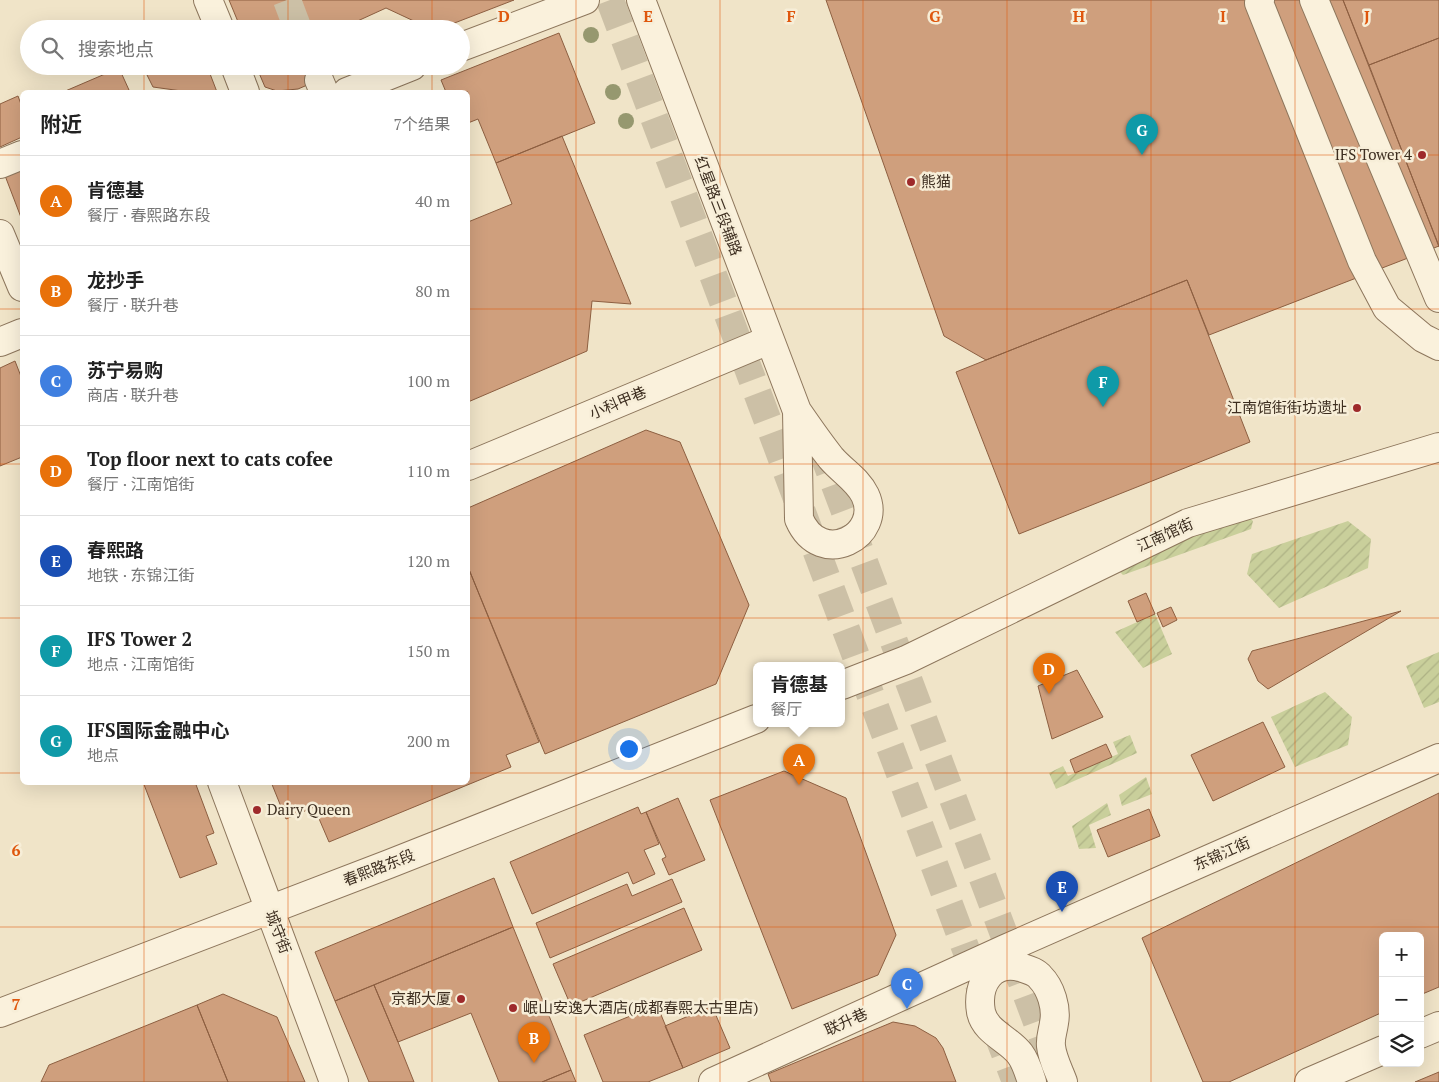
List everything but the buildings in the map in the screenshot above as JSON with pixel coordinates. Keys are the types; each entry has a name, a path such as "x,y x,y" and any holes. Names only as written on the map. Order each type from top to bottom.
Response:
{"street":[{"path":"208,0 216,20"},
{"path":"470,44 585,0"},
{"name":"红星路三段辅路","path":"641,0 797,411"},
{"path":"1260,0 1259,3 1362,261 1387,308 1423,338 1439,346"},
{"path":"1314,0 1439,298"},
{"path":"238,75 244,90"},
{"path":"352,90 390,75"},
{"path":"0,164 20,156"},
{"path":"0,234 20,282"},
{"path":"0,342 20,333"},
{"name":"小科甲巷","path":"470,465 769,340"},
{"name":"江南馆街","path":"845,684 906,660 1188,523 1439,447"},
{"name":"春熙路东段","path":"0,1013 389,864 753,720"},
{"name":"东锦江街","path":"1006,949 1439,758"},
{"name":"城守街","path":"223,785 334,1082"},
{"name":"联升巷","path":"713,1082 1006,949"},
{"path":"1032,1082 1019,1053 987,1025 982,1014 980,996 984,980 996,969 1004,966 1017,966 1032,971 1040,977 1050,993 1054,1006 1055,1021 1050,1044 1051,1052 1063,1082"},
{"path":"1424,1032 1439,1026"},
{"path":"1309,1082 1379,1052"}],"green space":[{"path":"1246,515 1253,521 1251,529 1123,575 1117,569 1118,561"},
{"path":"1348,521 1371,539 1368,568 1279,608 1247,574 1252,554"},
{"path":"1155,614 1172,654 1143,668 1115,632"},
{"path":"1439,652 1439,702 1424,708 1406,666"},
{"path":"1325,692 1352,717 1348,745 1295,767 1271,717"},
{"path":"1130,735 1137,753 1056,789 1049,773 1063,766 1068,776 1118,754 1113,742"},
{"path":"1146,777 1152,794 1122,806 1119,795"},
{"path":"1107,803 1111,815 1089,825 1096,848 1079,849 1072,826"}],"tunnel":[{"path":"287,0 295,20"},
{"path":"610,0 980,987"},
{"path":"820,445 1052,1062"},
{"path":"995,1027 1016,1082"}],"place":[{"name":"IFS国际金融中心","path":"1142,155"},
{"name":"IFS Tower 4","path":"1422,155"},
{"name":"熊猫","path":"911,182"},
{"name":"IFS Tower 2","path":"1103,407"},
{"name":"江南馆街街坊遗址","path":"1357,408"},
{"name":"Top floor next to cats cofee","path":"1049,694"},
{"name":"肯德基","path":"799,785"},
{"name":"Dairy Queen","path":"257,810"},
{"name":"春熙路","path":"1062,912"},
{"name":"京都大厦","path":"461,999"},
{"name":"岷山安逸大酒店(成都春熙太古里店)","path":"513,1008"},
{"name":"苏宁易购","path":"907,1009"},
{"name":"龙抄手","path":"534,1063"}]}
